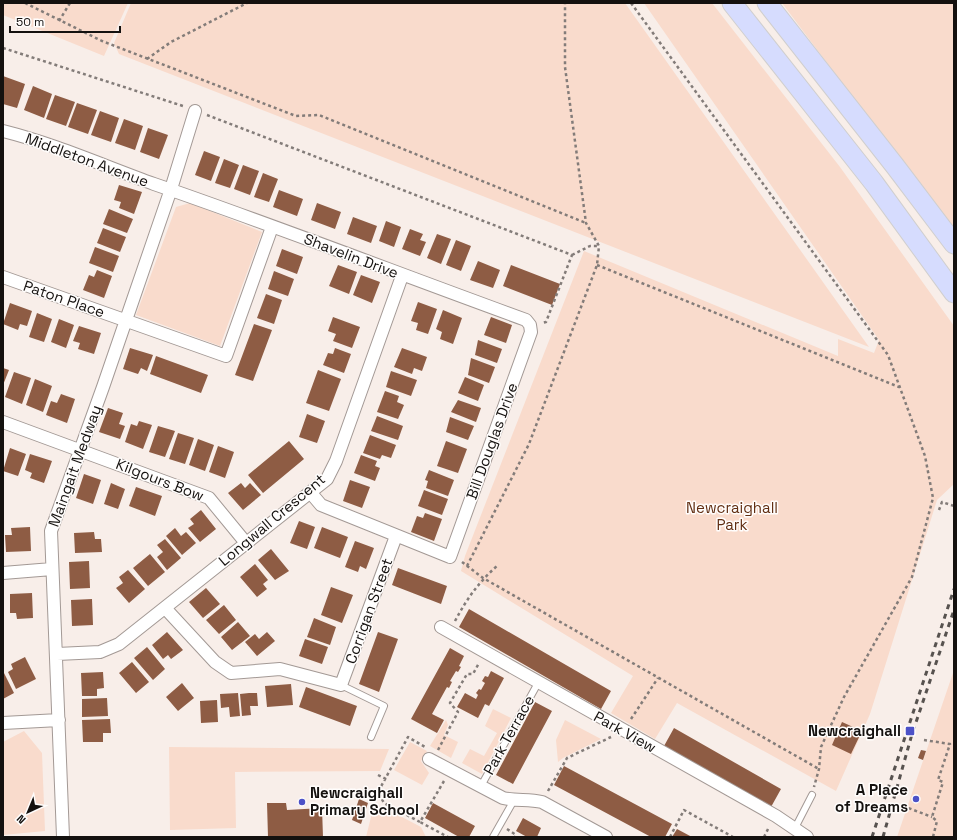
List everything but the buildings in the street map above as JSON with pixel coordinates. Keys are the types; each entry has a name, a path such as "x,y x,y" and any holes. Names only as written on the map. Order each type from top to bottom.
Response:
{"main road":[{"path":"732,3 874,183 954,293"},
{"path":"767,3 895,166 954,244"}],"street":[{"name":"Maingait Medway","path":"63,837 51,531 171,189 195,111"},
{"name":"Middleton Avenue","path":"3,131 31,138 171,189"},
{"name":"Shavelin Drive","path":"171,189 402,276 526,320 530,325"},
{"name":"Paton Place","path":"3,277 226,356 272,227"},
{"name":"Longwall Crescent","path":"57,654 100,652 120,644 327,479 336,461 402,276"},
{"name":"Bill Douglas Drive","path":"450,557 531,332 530,325"},
{"name":"Kilgours Bow","path":"3,422 81,449 209,498 246,543"},
{"path":"310,492 321,505 450,557"},
{"name":"Corrigan Street","path":"341,686 396,536"},
{"path":"3,573 52,569"},
{"path":"165,608 215,662 231,673 280,669 341,686"},
{"name":"Park View","path":"446,630 795,828 807,837"},
{"path":"3,723 59,720"},
{"path":"433,757 452,771 503,798 542,802 606,837"}],"lane":[{"name":"Park Terrace","path":"481,786 538,683"},
{"path":"341,686 384,706 371,737"},
{"path":"795,828 812,795"},
{"path":"494,837 514,800"}],"path":[{"path":"25,3 102,41 147,59 296,116 319,115 586,223"},
{"path":"59,21 70,3"},
{"path":"147,59 171,42 247,3"},
{"path":"467,566 529,444 597,265 599,246 586,223 565,67 565,3"},
{"path":"630,3 888,355 925,456 933,498 912,577 844,697 821,747 820,769 812,795"},
{"path":"3,48 195,111 572,255"},
{"path":"530,325 546,322 572,255 590,246 599,246"},
{"path":"597,265 900,387"},
{"path":"939,510 942,502 954,506"},
{"path":"450,557 658,678 820,769"},
{"path":"446,630 466,599 484,578 498,565"},
{"path":"448,837 384,803 378,792 384,778 408,737 433,757 458,712 450,703 467,674 473,674 485,653"},
{"path":"542,802 567,758 623,731 658,678"},
{"path":"924,740 950,744 938,780 943,782 932,817"},
{"path":"420,822 441,784 452,771"},
{"path":"378,775 388,780"},
{"path":"903,806 932,817 937,821 933,837"},
{"path":"670,837 684,810 733,837"}],"green space":[{"path":"3,3 128,3 104,56 3,15"},
{"path":"131,3 625,3 869,347 119,54 114,43"},
{"name":"Newcraighall Park","path":"644,3 712,3 840,167 954,326 954,484 937,500 870,714 836,791 677,703 655,739 611,713 633,676 461,571 465,556 584,251 838,356 838,339 874,353 879,340"},
{"path":"782,3 954,3 954,232"},
{"path":"190,203 262,232 220,346 136,315 176,207"},
{"path":"954,670 954,837 897,837"},
{"path":"493,709 511,718 482,774 462,763 470,749 484,756 497,733 485,726"},
{"path":"446,720 448,725 444,735 458,742 451,758 430,746"},
{"path":"565,720 601,739 558,762 556,740"},
{"path":"24,731 42,753 45,831 3,835 3,742"},
{"path":"410,742 427,751 421,761 429,773 422,785 394,770"},
{"path":"169,747 389,749 380,771 235,772 236,828 170,830"},
{"path":"381,806 421,827 426,837 366,837 373,809"}],"railway":[{"path":"872,837 954,589"},
{"path":"883,837 912,734 954,610"}],"place":[{"name":"Newcraighall","path":"910,731"},
{"name":"A Place of Dreams","path":"916,799"},
{"name":"Newcraighall Primary School","path":"302,802"}]}
